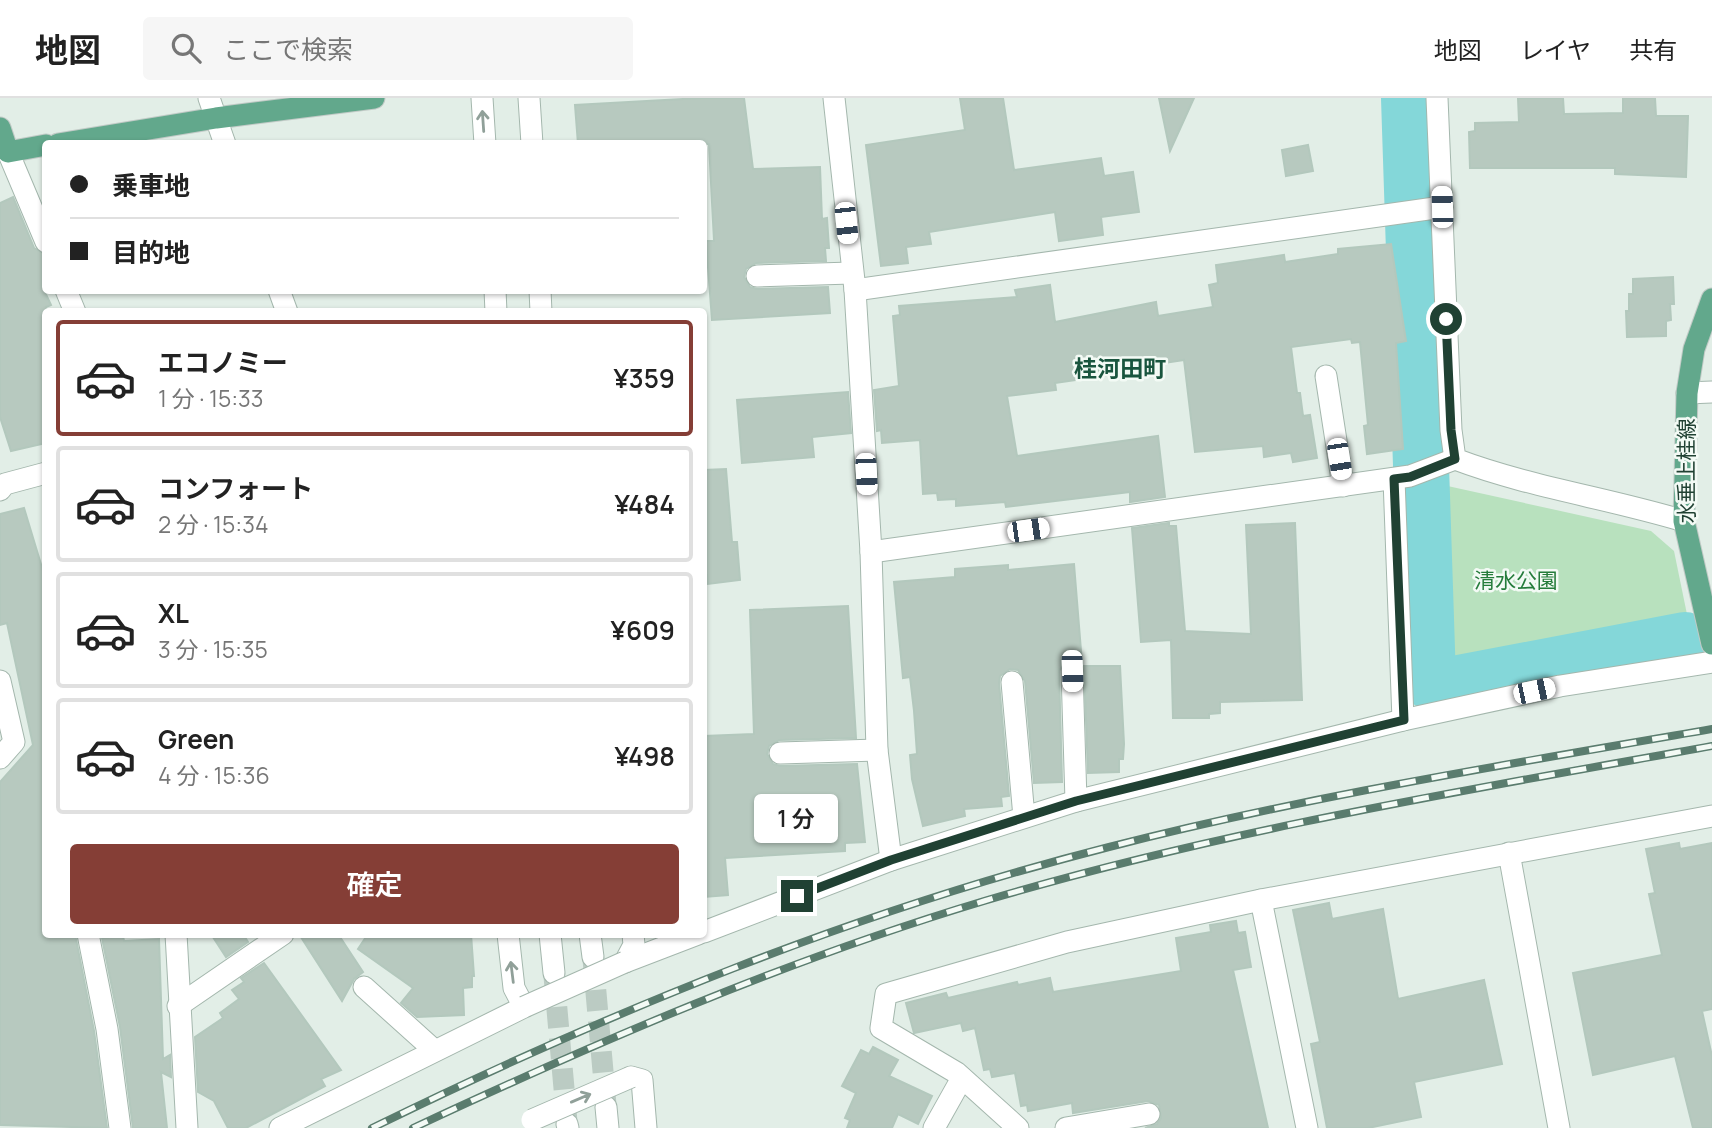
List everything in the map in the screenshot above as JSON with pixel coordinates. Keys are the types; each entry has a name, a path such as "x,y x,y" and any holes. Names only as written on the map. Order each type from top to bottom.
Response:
{"main road":[{"path":"75,140 213,108 374,98"},
{"path":"0,128 8,152 42,146"},
{"name":"水垂上桂線","path":"1712,299 1694,349 1686,393 1684,521 1712,644"}],"street":[{"path":"482,98 485,140"},
{"path":"529,98 532,140"},
{"path":"834,98 853,281 871,552 877,750 891,860"},
{"path":"1437,98 1434,208 1451,430 1446,462"},
{"path":"213,108 224,140"},
{"path":"8,152 42,233"},
{"path":"757,276 853,281 1434,208"},
{"path":"1326,376 1343,486"},
{"path":"1686,393 1712,392"},
{"path":"871,552 1402,478 1446,462 1619,501 1684,521"},
{"path":"0,490 5,484 42,474"},
{"path":"1402,478 1404,720"},
{"path":"707,931 891,860 1076,801 1404,720 1560,686 1712,662"},
{"path":"1072,671 1076,801"},
{"path":"0,681 4,743"},
{"path":"1012,682 1024,817"},
{"path":"780,753 877,750"},
{"path":"1018,1128 962,1078 881,1028 886,993 1067,942 1261,900 1712,816"},
{"path":"1509,853 1559,1128"},
{"path":"1261,900 1307,1128"},
{"path":"89,938 107,1030 120,1128"},
{"path":"176,938 187,1128"},
{"path":"178,1006 277,938"},
{"path":"508,938 514,988 524,1007"},
{"path":"550,938 554,973"},
{"path":"591,938 593,957"},
{"path":"625,962 634,945 633,938"},
{"path":"280,1128 524,1007 625,962 688,938"},
{"path":"363,987 434,1050"},
{"path":"529,1124 631,1077 642,1080 646,1128"},
{"path":"934,1128 962,1078"},
{"path":"1066,1128 1149,1114"}],"green space":[{"name":"清水公園","path":"1443,485 1651,531 1674,551 1690,629 1440,676 1431,490"}],"building":[{"path":"744,98 753,169 820,167 822,219 827,218 829,248 825,248 826,261 756,263 746,269 744,277 750,287 757,289 828,287 830,313 712,320 707,241 714,241 707,140 578,140 575,105"},
{"path":"960,98 1003,98 1014,170 1101,158 1104,176 1133,172 1139,212 1101,217 1103,235 1059,241 1055,212 929,232 931,244 906,247 908,263 881,266 866,145 965,130"},
{"path":"1159,98 1194,98 1170,151"},
{"path":"1518,98 1563,98 1564,114 1623,113 1623,98 1655,98 1656,116 1688,116 1686,177 1615,174 1615,168 1470,168 1469,132 1475,131 1475,123 1519,122"},
{"path":"1308,145 1313,171 1286,176 1282,150"},
{"path":"13,197 34,248 42,253 42,294 46,294 51,305 42,308 42,444 11,451 0,417 0,203"},
{"path":"1391,244 1406,341 1396,343 1403,449 1367,454 1364,426 1368,425 1360,342 1352,343 1351,339 1291,347 1297,393 1300,393 1303,416 1310,415 1317,458 1293,462 1291,453 1264,457 1263,446 1195,452 1184,360 1137,367 1138,371 1055,383 1056,390 1007,396 1017,456 1158,436 1165,497 1130,502 1130,492 1006,507 1005,502 956,506 956,499 938,500 937,493 923,494 920,440 882,443 881,430 877,431 874,390 899,386 893,316 900,315 899,306 1017,297 1015,290 1050,285 1055,322 1156,302 1158,316 1213,307 1209,285 1218,283 1216,265 1284,255 1285,262 1338,254 1338,249"},
{"path":"1673,277 1674,304 1670,304 1671,320 1666,321 1666,336 1627,337 1626,311 1629,311 1629,294 1633,294 1633,279"},
{"path":"848,392 851,433 812,437 814,457 742,463 737,400"},
{"path":"726,469 732,542 737,542 740,580 708,584 707,470"},
{"path":"24,508 42,568 42,938 76,938 94,1031 107,1128 0,1125 0,782 33,745 7,623 0,625 0,514"},
{"path":"1169,523 1169,526 1176,526 1185,631 1251,634 1246,525 1295,523 1302,700 1220,702 1220,713 1209,714 1209,718 1173,718 1171,640 1141,642 1132,528"},
{"path":"1074,564 1082,663 1072,658 1066,660 1059,671 1062,782 1034,783 1025,681 1018,670 1010,669 1000,676 999,683 1009,796 1001,797 1002,806 964,809 965,816 923,826 912,779 910,755 917,754 914,711 910,677 903,678 894,582 955,577 955,569 1008,565 1008,570"},
{"path":"848,606 856,738 779,740 769,746 767,754 773,764 780,766 857,764 865,842 845,843 845,851 725,858 728,895 707,897 707,736 754,734 750,610"},
{"path":"1084,666 1120,666 1124,744 1123,759 1119,759 1119,772 1088,773"},
{"path":"1679,843 1680,849 1712,843 1712,1009 1702,1011 1712,1056 1712,1128 1693,1128 1675,1056 1593,1075 1573,973 1662,955 1649,894 1655,893 1646,849"},
{"path":"1329,903 1332,919 1383,909 1398,999 1484,980 1502,1064 1414,1082 1421,1117 1368,1128 1327,1128 1311,1044 1320,1042 1293,910"},
{"path":"1236,921 1238,933 1245,932 1251,967 1233,970 1268,1128 1145,1128 1157,1124 1161,1118 1159,1105 1148,1101 1073,1113 1072,1103 1028,1111 1027,1105 1021,1106 1015,1073 992,1077 990,1069 984,1070 975,1028 963,1031 961,1023 914,1033 906,1003 946,993 948,998 1017,982 1018,985 1050,978 1053,992 1181,971 1176,938 1211,932 1210,925"},
{"path":"102,938 123,938 124,941 159,939 163,1059 170,1055 171,1077 161,1072 167,1128 133,1128 120,1027"},
{"path":"214,938 246,938 248,942 226,957"},
{"path":"302,938 341,938 363,972 354,979 342,1001"},
{"path":"365,938 471,938 474,976 472,987 463,988 464,1015 417,1017 401,1003 413,988 358,949"},
{"path":"264,963 341,1070 321,1079 325,1086 246,1128 228,1128 214,1101 198,1092 195,1037 223,1018 220,1013 239,999 232,990 244,982 241,978"},
{"path":"873,1047 898,1060 889,1076 932,1096 918,1124 898,1114 892,1128 847,1128 850,1120 845,1118 856,1093 842,1086 861,1050 869,1054"}],"waterway":[{"path":"1409,98 1428,680 1438,687 1685,640"}],"tunnel":[{"path":"593,959 606,1105"},
{"path":"554,976 567,1122"}],"railway":[{"path":"372,1128 551,1044 733,968 919,902 1014,873 1109,847 1258,812 1409,782 1712,729"},
{"path":"413,1128 694,1004 838,949 984,901 1164,853 1255,832 1712,746"}],"district":[{"name":"桂河田町","path":"1120,369"}],"route":[{"path":"797,896 891,860 1076,801 1404,720 1394,479 1410,477 1455,459 1451,430 1446,319"}]}
